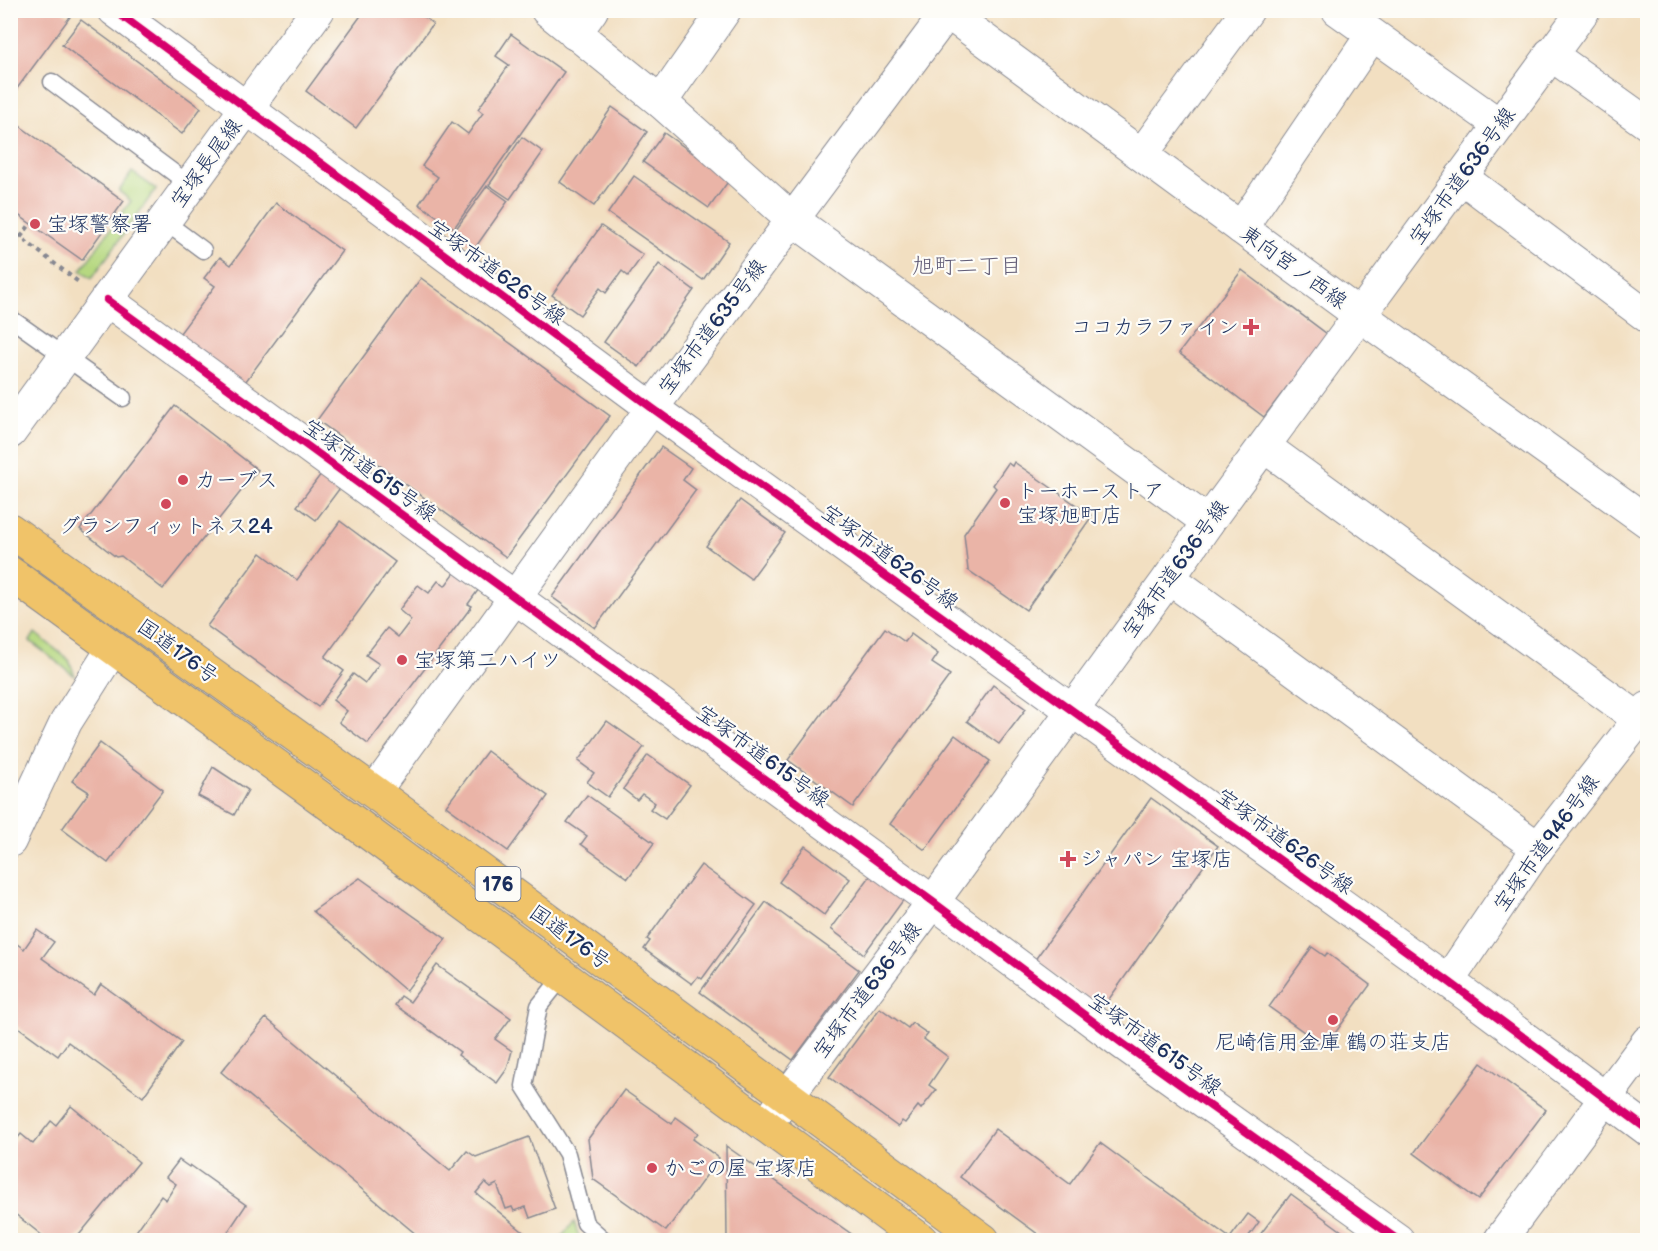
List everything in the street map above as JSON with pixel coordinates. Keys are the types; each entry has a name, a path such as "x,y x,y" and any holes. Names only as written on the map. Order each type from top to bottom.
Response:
{"highway":[{"name":"国道176号","path":"10,530 374,792 983,1240"},
{"name":"国道176号","path":"10,573 347,817 921,1240"}],"street":[{"name":"宝塚市道626号線","path":"114,10 652,408 1448,981 1647,1130"},
{"name":"宝塚長尾線","path":"10,432 66,356 98,295 164,221 318,10"},
{"path":"547,10 584,22 661,102 792,219 1208,522"},
{"path":"661,102 724,10"},
{"path":"1142,154 1248,10"},
{"path":"1338,10 1500,125"},
{"name":"宝塚市道636号線","path":"765,1125 933,902 1208,522 1584,10"},
{"name":"東向宮ノ西線","path":"947,12 1361,316 1647,522"},
{"name":"宝塚市道635号線","path":"374,792 652,408 947,12"},
{"path":"1241,228 1372,34"},
{"path":"1550,54 1647,124"},
{"path":"1461,177 1647,317"},
{"name":"宝塚市道615号線","path":"98,295 933,902 1122,1043 1398,1240"},
{"path":"1265,447 1643,714"},
{"path":"1169,578 1538,848"},
{"path":"10,841 18,829 66,722 112,648"},
{"name":"宝塚市道946号線","path":"1448,981 1538,848 1643,714"},
{"path":"1500,1240 1647,1041"}],"lane":[{"path":"52,82 190,185"},
{"path":"164,221 203,250"},
{"path":"10,318 123,398"},
{"path":"563,976 539,1006 524,1086 567,1155 585,1223 604,1240"}],"path":[{"path":"10,252 31,223"},
{"path":"10,229 98,295"}],"green space":[{"path":"132,172 156,189 92,278 81,270 131,201 119,191"},
{"path":"35,633 69,660 75,676 30,641"},
{"path":"574,1222 580,1240 559,1240"}],"building":[{"path":"10,10 61,10 70,17 10,98"},
{"path":"365,10 415,10 433,24 356,128 306,91"},
{"path":"81,20 201,108 182,134 62,45"},
{"path":"511,34 564,72 454,228 419,204 438,177 422,166 452,122 468,134 483,113 478,109 509,65 496,56"},
{"path":"612,107 647,132 594,206 560,182"},
{"path":"10,119 124,201 82,260 10,209"},
{"path":"664,133 730,179 709,208 643,162"},
{"path":"522,137 543,152 510,199 489,185"},
{"path":"634,176 729,242 703,280 608,213"},
{"path":"487,186 508,201 475,248 453,233"},
{"path":"276,203 342,251 243,385 177,337 215,286 204,278 220,257 231,265"},
{"path":"601,226 643,255 628,276 622,271 606,293 600,288 580,315 552,295"},
{"path":"659,264 694,290 639,367 604,342"},
{"path":"1242,270 1327,334 1264,417 1179,353"},
{"path":"421,278 610,416 506,557 317,420"},
{"path":"175,406 258,470 163,589 121,556 116,557 80,529"},
{"path":"661,447 691,468 683,480 696,490 595,628 552,597"},
{"path":"1014,462 1092,516 1026,610 968,570 964,534 996,488 993,485 1008,463 1012,466"},
{"path":"321,474 340,488 316,520 297,506"},
{"path":"740,500 785,533 751,579 706,546"},
{"path":"340,521 395,562 325,657 344,671 318,707 207,626 261,553 297,580"},
{"name":"宝塚第二ハイツ","path":"456,571 479,589 468,604 472,606 368,744 339,722 347,711 333,700 353,674 365,683 379,664 366,655 387,628 398,637 411,620 399,610 418,585 429,593 438,581 445,586"},
{"path":"885,628 905,642 911,634 938,654 932,663 950,675 853,807 788,760"},
{"path":"993,685 1026,709 999,744 967,721"},
{"path":"607,721 644,747 608,797 587,782 594,773 578,761"},
{"path":"955,735 990,761 925,850 890,824"},
{"path":"100,743 163,790 108,863 62,829 89,792 72,781"},
{"path":"487,751 548,796 508,851 446,806"},
{"path":"648,755 690,785 665,819 650,809 655,803 642,794 637,800 623,789"},
{"path":"213,767 248,790 234,815 198,796"},
{"path":"587,795 654,843 628,878 581,844 587,836 567,822"},
{"path":"1151,798 1218,846 1102,1009 1034,961"},
{"path":"805,846 850,879 824,915 779,882"},
{"path":"701,865 756,905 702,979 698,976 692,984 644,949 650,941 647,939"},
{"path":"871,875 904,899 864,954 831,929"},
{"path":"360,878 446,939 406,991 313,911"},
{"path":"766,902 859,970 793,1060 700,992"},
{"path":"37,930 54,942 42,958 94,995 101,984 182,1042 143,1097 68,1042 58,1056 10,1021 10,939 24,949"},
{"path":"1312,947 1325,956 1327,953 1370,985 1325,1047 1269,1007"},
{"path":"437,965 511,1018 495,1039 512,1051 507,1069 497,1083 458,1055 460,1052 395,1005 401,996 410,1002"},
{"path":"880,1008 908,1028 912,1023 928,1034 924,1039 948,1057 929,1085 936,1090 921,1109 918,1106 905,1123 902,1121 898,1127 829,1077"},
{"path":"266,1018 450,1171 467,1151 476,1157 529,1137 555,1209 530,1218 526,1207 514,1211 512,1207 506,1209 497,1184 491,1187 485,1182 476,1193 533,1240 423,1240 221,1072"},
{"path":"1481,1063 1546,1110 1478,1200 1414,1153"},
{"name":"かごの屋 宝塚店","path":"624,1090 672,1124 676,1117 698,1133 693,1139 719,1158 666,1231 593,1179 588,1139"},
{"path":"71,1106 139,1162 75,1240 48,1240 10,1210 10,1181 12,1179 10,1178 10,1147 21,1134 33,1144 51,1121 56,1125"},
{"path":"995,1129 1070,1184 1100,1143 1230,1238 1248,1214 1259,1222 1246,1240 1046,1240 960,1177"},
{"path":"726,1146 860,1240 727,1240"},
{"path":"179,1160 189,1167 190,1165 246,1205 224,1240 130,1240 161,1196 166,1200 176,1184 166,1177"},
{"path":"1291,1194 1354,1240 1256,1240"}],"cycle path":[{"path":"114,10 652,408 1448,981 1648,1130"},
{"path":"107,300 933,902 1122,1043 1398,1240"}],"place":[{"name":"宝塚警察署","path":"35,224"},
{"name":"ココカラファイン","path":"1251,327"},
{"name":"カーブス","path":"183,480"},
{"name":"トーホーストア 宝塚旭町店","path":"1005,503"},
{"name":"グランフィットネス24","path":"166,504"},
{"name":"宝塚第二ハイツ","path":"402,660"},
{"name":"ジャパン 宝塚店","path":"1068,859"},
{"name":"尼崎信用金庫 鶴の荘支店","path":"1333,1020"},
{"name":"かごの屋 宝塚店","path":"652,1168"}],"district":[{"name":"旭町二丁目","path":"967,265"}]}
